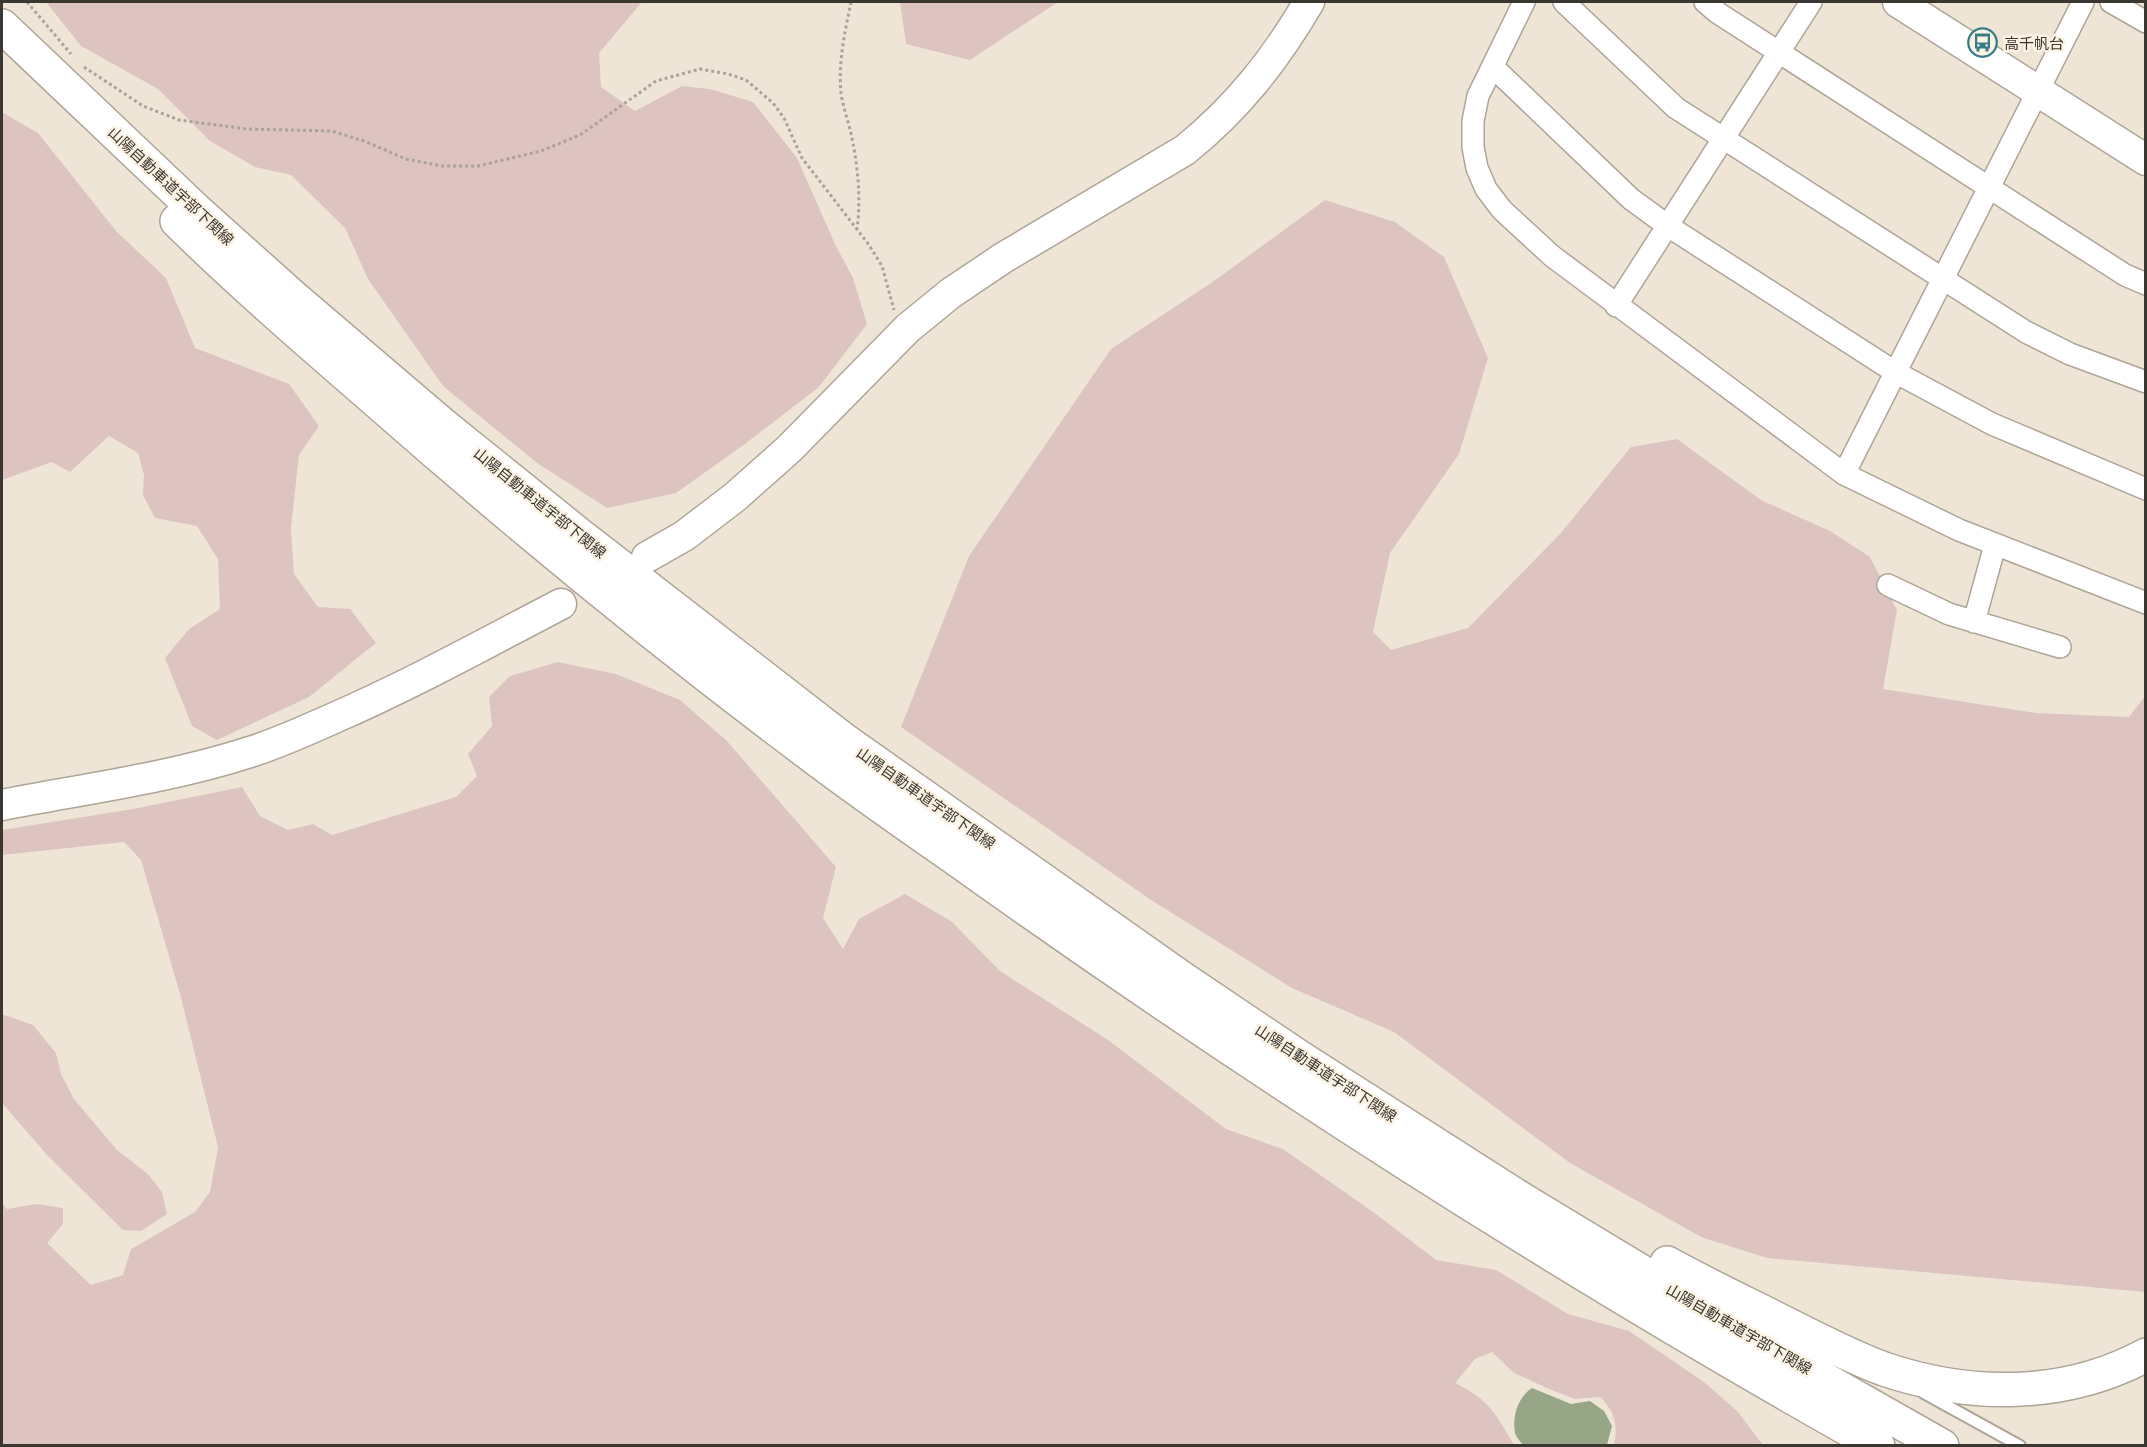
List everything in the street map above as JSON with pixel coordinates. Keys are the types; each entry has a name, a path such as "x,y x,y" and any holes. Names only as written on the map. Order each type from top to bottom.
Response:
{"highway":[{"name":"山陽自動車道宇部下関線","path":"2,26 292,297 443,425 577,533 844,740 1164,966 1302,1059 1526,1202 1748,1336 1942,1446"},
{"name":"山陽自動車道宇部下関線","path":"2,46 116,162 250,291 551,551 817,760 1082,950 1290,1088 1536,1246 1878,1446"},
{"path":"1302,1059 1670,1265 1813,1337 1882,1368 1920,1380 1950,1386 2010,1390 2041,1388 2102,1374 2145,1355"}],"street":[{"path":"647,557 684,536 735,497 789,449 908,328 951,293 1003,258 1185,150 1233,107 1259,77 1286,41 1309,2"},
{"path":"1524,2 1478,96 1473,122 1473,147 1477,168 1486,189 1502,210 1552,256 1616,306 1844,474 1959,530 2145,603"},
{"path":"1564,2 1676,108 2026,332 2070,354 2145,382"},
{"path":"1705,2 1718,13 1989,188 2125,275 2145,284"},
{"path":"1616,306 1810,2"},
{"path":"1898,2 2145,160"},
{"path":"1844,474 2083,2"},
{"path":"2111,2 2145,22"},
{"path":"1493,67 1632,199 1668,226 1895,372 1992,424 2145,489"},
{"path":"1974,622 1995,545"},
{"path":"1888,585 1949,614 2060,647"},
{"path":"2,805 170,772 253,751 382,697 561,604"}],"lane":[{"path":"1882,1368 2020,1446"}],"path":[{"path":"27,2 71,54"},
{"path":"851,2 843,38 841,93 852,139 857,174 860,207 857,231"},
{"path":"78,63 143,106 178,120 247,129 333,131 406,159 442,166 478,166 541,151 580,135 656,81 700,69 747,80 773,103 784,118 802,158 882,266 893,309 908,328"}],"shaded area":[{"path":"46,2 642,2 599,53 601,87 635,111 682,86 710,89 753,102 797,158 835,244 853,278 867,324 819,387 676,493 607,508 537,463 443,386 368,279 345,228 291,175 255,167 210,141 158,89 81,46"},
{"path":"900,2 1058,2 970,60 906,44"},
{"path":"2,112 38,133 116,231 166,278 195,348 289,384 319,426 299,455 291,528 294,574 318,607 350,609 376,643 309,697 217,740 192,726 165,658 189,629 220,609 218,559 197,526 155,518 143,495 144,475 138,453 109,436 70,472 52,462 2,480"},
{"path":"1325,200 1395,222 1444,257 1488,358 1459,454 1390,553 1373,632 1391,650 1468,628 1560,534 1631,447 1677,439 1761,500 1830,531 1870,557 1897,610 1883,689 2036,713 2129,717 2145,696 2145,1292 1767,1258 1701,1237 1570,1163 1394,1032 1292,988 1151,900 901,727 969,556 1111,349 1214,281"},
{"path":"558,662 616,674 680,700 726,740 836,867 823,918 843,949 859,919 905,894 951,921 1000,971 1108,1040 1226,1129 1283,1149 1376,1214 1436,1260 1496,1270 1568,1314 1629,1331 1704,1382 1738,1412 1763,1445 1614,1445 1616,1431 1614,1419 1600,1397 1575,1399 1549,1389 1514,1373 1492,1352 1475,1359 1455,1383 1476,1395 1490,1408 1514,1445 2,1445 2,1202 7,1209 37,1204 63,1208 63,1224 47,1243 91,1285 123,1275 131,1249 195,1212 210,1192 218,1147 180,994 141,860 124,842 2,855 2,830 133,809 242,787 260,816 288,830 313,824 332,835 456,797 477,776 468,754 492,726 489,697 510,676"},
{"path":"2,1014 33,1025 56,1053 61,1074 74,1099 117,1150 148,1174 162,1192 167,1214 141,1231 123,1230 47,1155 2,1103"},
{"path":"1532,1388 1571,1404 1590,1401 1604,1411 1612,1426 1607,1445 1523,1445 1515,1433 1515,1414 1523,1396"}],"place":[{"name":"高千帆台","path":"1983,43"}]}
